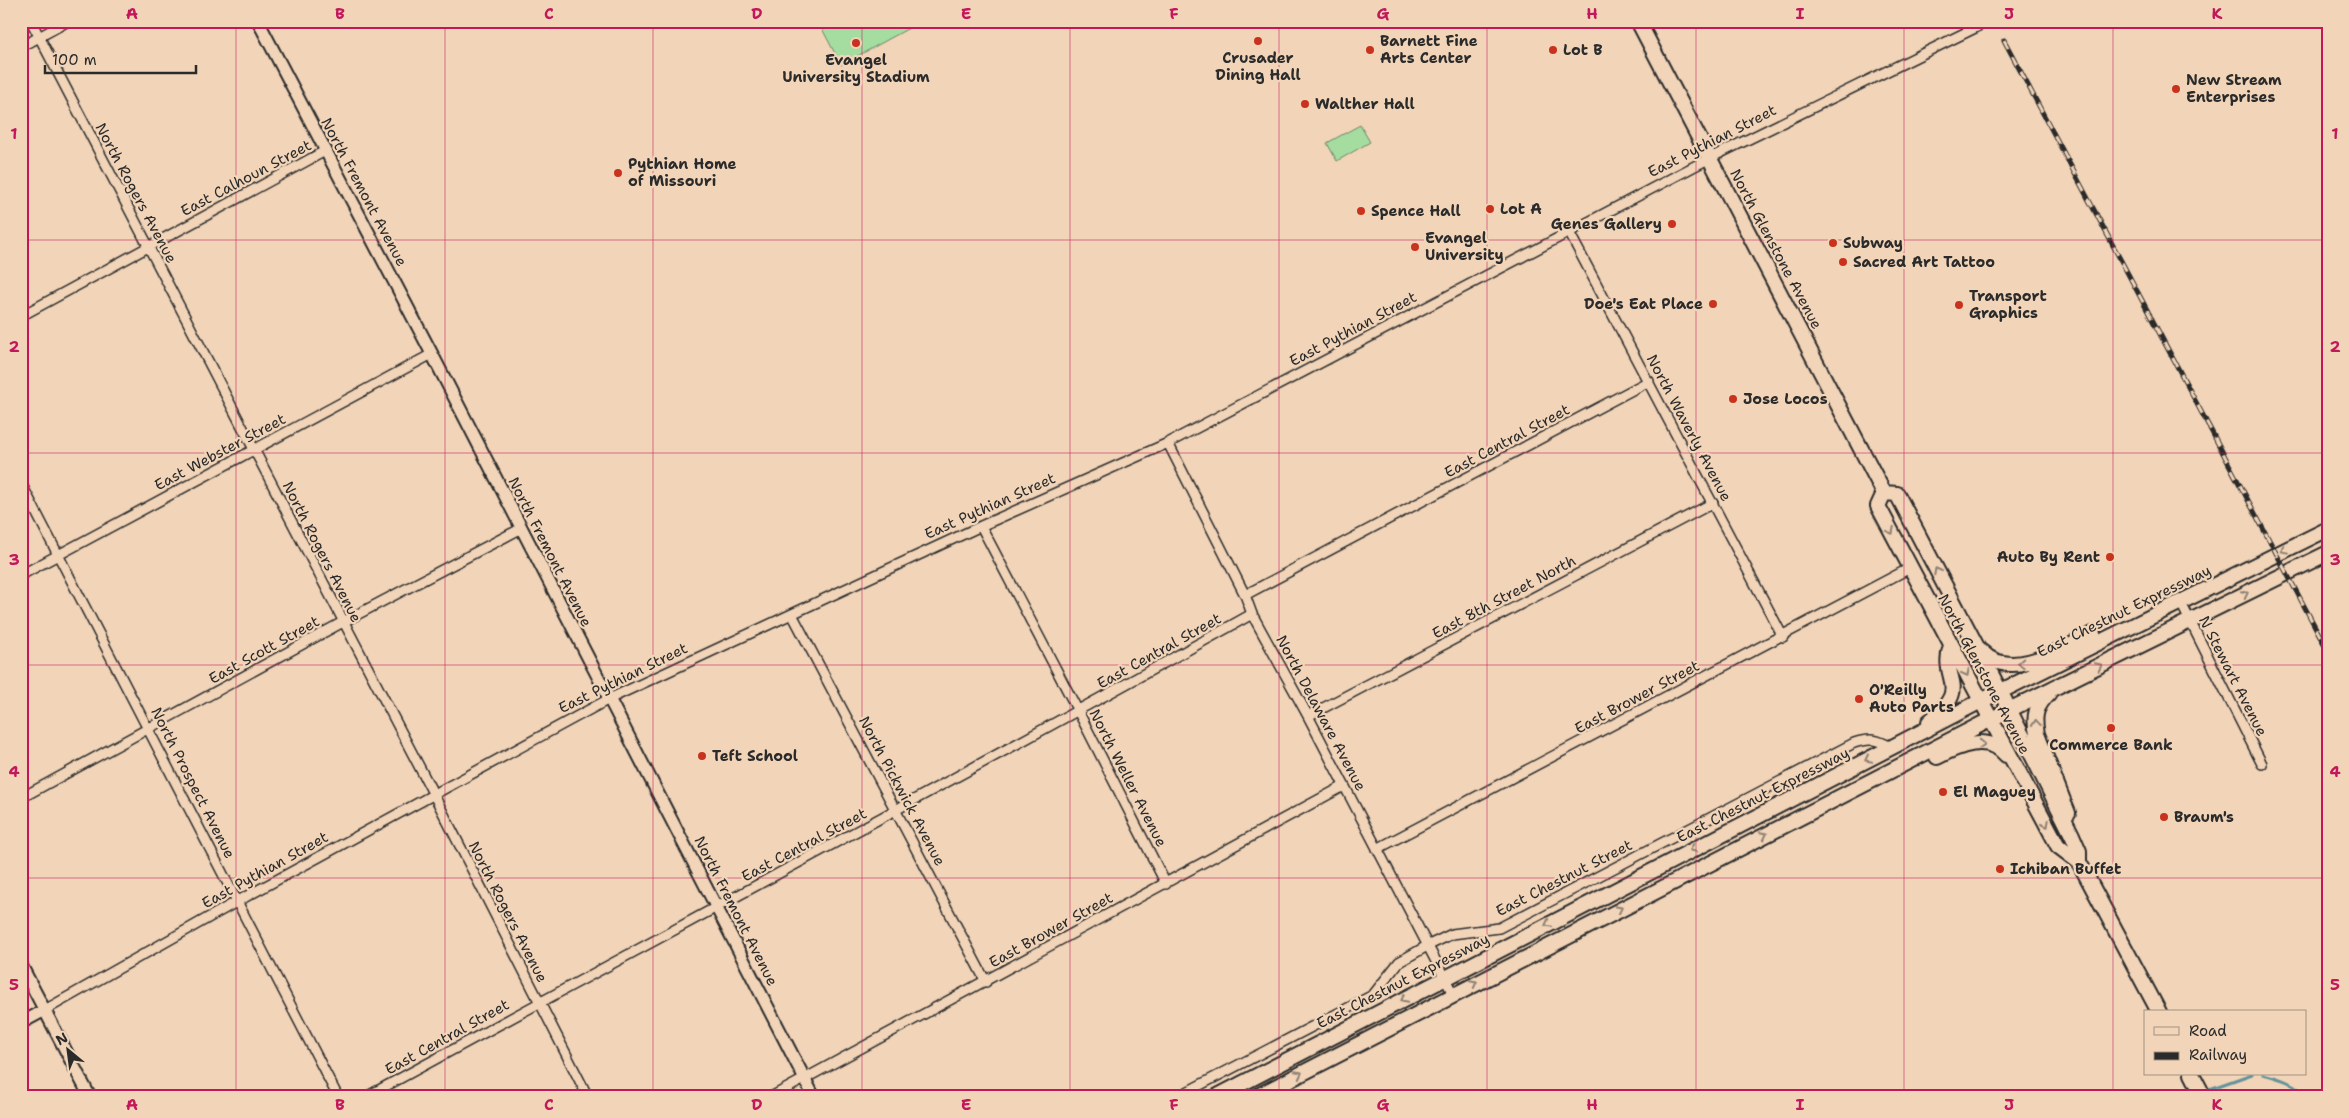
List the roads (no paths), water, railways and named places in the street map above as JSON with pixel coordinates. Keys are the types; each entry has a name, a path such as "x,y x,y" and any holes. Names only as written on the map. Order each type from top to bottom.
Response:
{"main road":[{"name":"North Glenstone Avenue","path":"1638,21 1884,493"},
{"name":"North Glenstone Avenue","path":"1884,493 1878,506 1990,719 2058,846 2079,862 2158,1010"},
{"name":"North Glenstone Avenue","path":"1884,493 1896,494 2000,691 2072,835 2079,851 2079,862"},
{"name":"East Chestnut Expressway","path":"1216,1097 2000,691 2328,529"},
{"path":"1256,1097 1990,719 2328,553"},
{"path":"1976,646 1987,657 1996,662 2029,663 2157,606 2180,601"},
{"path":"1912,737 1949,704 1953,684 1946,658 1951,645"},
{"path":"2055,687 2039,703 2034,720 2037,734 2066,806 2072,835"},
{"path":"1793,820 1823,814 1949,751 1967,744 1994,745 2003,751 2014,764"},
{"path":"2193,1076 2204,1097"}],"street":[{"name":"North Rogers Avenue","path":"31,21 434,796 538,1003 588,1097"},
{"path":"21,47 68,21"},
{"name":"North Fremont Avenue","path":"258,21 522,528 814,1097"},
{"name":"East Pythian Street","path":"21,1023 238,901 434,796 609,699 981,526 1168,443 1710,158 1977,27"},
{"name":"East Calhoun Street","path":"21,316 325,151"},
{"name":"North Waverly Avenue","path":"1569,232 1783,637"},
{"name":"East Webster Street","path":"21,575 432,354"},
{"name":"East Central Street","path":"1245,595 1649,381"},
{"name":"North Delaware Avenue","path":"1168,443 1245,595 1252,614 1308,716 1453,994"},
{"name":"North Prospect Avenue","path":"21,483 338,1097"},
{"name":"East 8th Street North","path":"1308,716 1713,503"},
{"name":"North Weller Avenue","path":"981,526 1166,884"},
{"name":"East Scott Street","path":"21,798 343,622 522,528"},
{"name":"East Brower Street","path":"1377,849 1783,637 1910,568"},
{"name":"N Stewart Avenue","path":"2180,601 2262,764"},
{"name":"North Pickwick Avenue","path":"792,614 898,811 986,982"},
{"name":"East Central Street","path":"366,1097 717,906 898,811 1252,614"},
{"name":"East Chestnut Street","path":"1177,1097 1373,995 1399,962 1427,946 1452,934 1499,928 1854,743 1869,738 1880,740 1891,747"},
{"name":"East Brower Street","path":"771,1097 1344,786"},
{"path":"21,965 90,1097"}],"waterway":[{"path":"2204,1091 2246,1076"},
{"path":"2270,1076 2293,1085 2306,1097"}],"railway":[{"path":"2004,40 2328,651"},
{"path":"2321,1097 2328,1090"}],"place":[{"name":"Crusader Dining Hall","path":"1258,41"},
{"name":"Evangel University Stadium","path":"856,43"},
{"name":"Barnett Fine Arts Center","path":"1370,50"},
{"name":"Lot B","path":"1553,50"},
{"name":"New Stream Enterprises","path":"2176,89"},
{"name":"Walther Hall","path":"1305,104"},
{"name":"Pythian Home of Missouri","path":"618,173"},
{"name":"Lot A","path":"1490,209"},
{"name":"Spence Hall","path":"1361,211"},
{"name":"Genes Gallery","path":"1672,224"},
{"name":"Subway","path":"1833,243"},
{"name":"Evangel University","path":"1415,247"},
{"name":"Sacred Art Tattoo","path":"1843,262"},
{"name":"Doe's Eat Place","path":"1713,304"},
{"name":"Transport Graphics","path":"1959,305"},
{"name":"Jose Locos","path":"1733,399"},
{"name":"Auto By Rent","path":"2110,557"},
{"name":"O'Reilly Auto Parts","path":"1859,699"},
{"name":"Commerce Bank","path":"2111,728"},
{"name":"Teft School","path":"702,756"},
{"name":"El Maguey","path":"1943,792"},
{"name":"Braum's","path":"2164,817"},
{"name":"Ichiban Buffet","path":"2000,869"}]}
